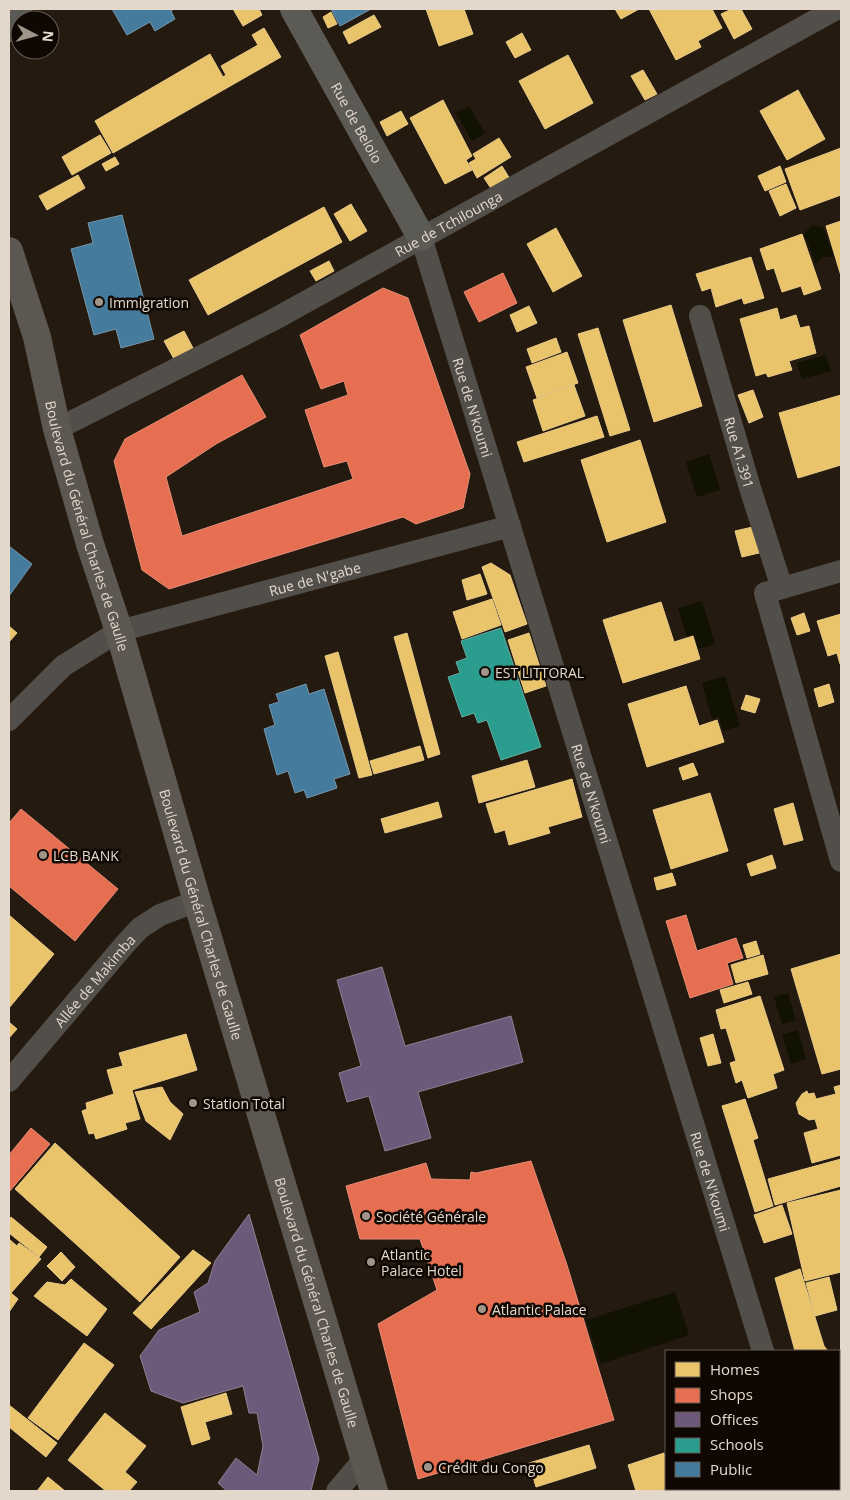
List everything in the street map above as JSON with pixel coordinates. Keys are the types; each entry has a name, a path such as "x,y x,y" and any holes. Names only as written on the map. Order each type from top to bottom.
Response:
{"main road":[{"name":"Boulevard du Général Charles de Gaulle","path":"9,251 37,337 57,429 90,544 119,631 197,901 374,1491"},
{"path":"9,309 37,337"}],"street":[{"path":"9,28 18,9"},
{"name":"Rue de Belolo","path":"294,9 421,237"},
{"name":"Rue de Tchilounga","path":"57,429 273,320 836,9"},
{"name":"Rue de N'koumi","path":"421,237 763,1350"},
{"name":"Rue A1.391","path":"700,316 750,488 773,590 841,861"},
{"name":"Rue de N'gabe","path":"9,720 63,666 119,631 510,526"},
{"path":"773,590 841,571"},
{"name":"Allée de Makimba","path":"9,1081 126,942 140,928 160,915 197,901"},
{"path":"337,1491 364,1459"}],"shaded area":[{"path":"469,106 485,133 472,141 456,113"},
{"path":"812,225 823,227 834,257 823,257 816,264 804,234"},
{"path":"826,355 831,371 802,379 797,363"},
{"path":"709,454 720,490 697,497 686,462"},
{"path":"702,601 715,644 698,649 694,635 687,637 678,608"},
{"path":"725,676 740,726 723,731 719,717 712,719 702,683"},
{"path":"788,993 796,1020 782,1024 774,997"},
{"path":"798,1030 806,1059 791,1064 782,1035"},
{"path":"675,1292 689,1335 601,1364 586,1320"}],"building: Homes":[{"path":"233,9 259,9 262,15 243,26"},
{"path":"426,9 464,9 473,34 439,46"},
{"path":"615,9 639,9 621,19"},
{"path":"649,9 712,9 722,28 698,41 701,47 676,60"},
{"path":"732,9 741,9 752,29 734,39 721,14"},
{"path":"331,12 337,24 328,28 323,17"},
{"path":"374,15 381,27 349,44 343,32"},
{"path":"264,28 281,57 113,153 95,121 210,54 223,77 226,75 221,66 258,45 252,35"},
{"path":"522,33 531,50 515,58 506,42"},
{"path":"568,55 593,103 545,129 519,81"},
{"path":"643,70 657,94 645,100 631,76"},
{"path":"798,90 825,139 787,160 760,111"},
{"path":"443,100 472,156 466,160 472,170 445,184 410,118"},
{"path":"401,111 408,124 387,136 380,122"},
{"path":"100,135 111,153 72,175 62,157"},
{"path":"499,138 511,157 477,178 469,163 476,159 473,154"},
{"path":"841,148 841,195 800,210 785,169"},
{"path":"115,157 119,164 106,171 102,164"},
{"path":"502,166 510,179 492,190 484,178"},
{"path":"780,166 786,182 765,191 758,176"},
{"path":"78,175 85,188 47,210 39,196"},
{"path":"786,184 796,208 780,216 769,191"},
{"path":"351,204 367,231 350,241 334,214"},
{"path":"324,207 342,242 208,315 189,280"},
{"path":"841,221 841,276 826,226"},
{"path":"556,228 582,276 553,292 527,244"},
{"path":"802,234 821,289 804,295 801,286 782,292 774,268 767,270 760,249"},
{"path":"751,257 764,298 744,304 742,298 716,307 711,288 702,291 696,274"},
{"path":"329,261 334,271 316,281 310,271"},
{"path":"671,305 702,406 654,422 623,320"},
{"path":"529,306 537,323 517,332 510,315"},
{"path":"777,308 780,320 796,315 800,328 809,326 816,353 789,361 792,370 768,377 766,373 756,376 740,319"},
{"path":"598,328 630,430 610,436 578,334"},
{"path":"184,331 193,348 174,359 164,341"},
{"path":"556,338 561,352 532,363 527,349"},
{"path":"567,352 578,383 537,398 526,367"},
{"path":"574,385 585,416 543,431 533,400"},
{"path":"753,390 763,417 749,423 738,395"},
{"path":"841,395 841,465 798,478 779,413"},
{"path":"597,416 604,437 524,462 517,442"},
{"path":"640,440 666,522 607,542 581,460"},
{"path":"757,526 763,552 742,557 735,531"},
{"path":"491,563 510,575 527,624 505,632 482,567"},
{"path":"480,574 487,594 467,600 462,580"},
{"path":"492,599 501,625 462,639 453,612"},
{"path":"661,602 674,642 693,636 700,659 623,683 603,620"},
{"path":"804,613 810,631 797,635 791,618"},
{"path":"841,614 840,664 837,653 828,656 817,621"},
{"path":"9,626 17,633 9,642"},
{"path":"407,633 440,754 428,758 394,637"},
{"path":"529,633 546,686 525,693 508,640"},
{"path":"338,652 372,775 359,778 325,656"},
{"path":"829,684 834,702 819,707 814,689"},
{"path":"686,686 699,726 717,720 724,742 647,767 628,704"},
{"path":"746,695 760,699 755,713 741,709"},
{"path":"420,746 424,760 374,774 370,761"},
{"path":"527,760 535,787 479,803 472,776"},
{"path":"693,763 698,775 683,780 679,768"},
{"path":"572,779 582,817 548,827 550,833 509,845 505,830 495,833 486,804"},
{"path":"710,793 728,851 671,869 653,810"},
{"path":"438,802 442,817 385,833 381,819"},
{"path":"793,803 803,840 784,845 774,809"},
{"path":"772,855 776,868 751,876 747,864"},
{"path":"672,873 676,885 657,890 654,878"},
{"path":"9,915 54,954 9,1008"},
{"path":"756,941 760,954 747,958 743,945"},
{"path":"841,954 841,1069 822,1074 791,969"},
{"path":"763,955 768,974 736,983 731,965"},
{"path":"748,982 752,994 724,1003 720,990"},
{"path":"760,996 784,1070 773,1074 777,1088 748,1098 742,1080 736,1083 730,1063 736,1061 726,1028 721,1029 716,1010"},
{"path":"9,1022 17,1029 9,1038"},
{"path":"186,1034 197,1070 132,1090 140,1119 125,1123 127,1129 96,1139 94,1133 89,1134 82,1111 87,1109 86,1103 114,1094 107,1070 123,1066 119,1053"},
{"path":"713,1034 721,1063 708,1066 700,1038"},
{"path":"841,1085 841,1155 812,1163 804,1133 818,1129 815,1119 809,1120 799,1114 796,1103 802,1094 807,1091 808,1094 814,1093 816,1099 836,1094 834,1087"},
{"path":"162,1087 170,1102 183,1114 170,1140 146,1121 135,1092"},
{"path":"745,1099 758,1138 753,1140 773,1206 755,1212 722,1106"},
{"path":"55,1143 180,1257 140,1302 15,1189"},
{"path":"841,1159 841,1186 775,1205 768,1179"},
{"path":"841,1190 841,1272 805,1281 787,1203"},
{"path":"782,1205 792,1234 764,1243 754,1215"},
{"path":"11,1217 47,1247 39,1257 9,1233 9,1220"},
{"path":"9,1239 17,1246 19,1243 41,1259 11,1293 18,1299 9,1312"},
{"path":"193,1250 211,1263 151,1329 133,1313"},
{"path":"61,1252 75,1267 62,1281 47,1266"},
{"path":"800,1269 824,1346 827,1350 795,1350 775,1278"},
{"path":"829,1277 837,1310 815,1316 806,1283"},
{"path":"71,1279 107,1309 87,1336 34,1296 47,1282 65,1285"},
{"path":"84,1343 114,1365 58,1440 28,1418"},
{"path":"840,1366 841,1367 840,1403"},
{"path":"226,1393 232,1414 205,1422 210,1439 192,1445 181,1407"},
{"path":"9,1405 57,1443 46,1457 9,1427"},
{"path":"105,1413 146,1446 125,1472 137,1482 129,1491 106,1491 68,1460"},
{"path":"589,1445 596,1468 536,1487 529,1463"},
{"path":"664,1453 665,1489 636,1491 628,1465"},
{"path":"48,1477 65,1491 37,1491"},
{"path":"738,1490 788,1491 738,1491"}],"building: Shops":[{"path":"503,273 517,303 479,322 464,292"},
{"path":"383,288 408,298 470,474 463,508 416,524 403,517 169,589 142,570 114,461 125,439 242,375 266,417 216,444 166,477 182,536 353,479 347,461 324,467 305,410 348,395 344,381 321,389 300,335"},
{"name":"LCB BANK","path":"21,809 118,889 75,941 9,886 9,823"},
{"path":"686,915 697,951 736,938 743,958 727,963 733,984 690,998 666,921"},
{"path":"31,1128 50,1144 9,1192 9,1155"},
{"path":"531,1161 567,1265 614,1420 418,1479 378,1324 437,1290 420,1239 360,1239 346,1186 426,1163 431,1179 470,1180 471,1172 476,1173"}],"building: Offices":[{"path":"382,967 405,1046 511,1016 523,1062 418,1092 431,1138 385,1151 369,1096 347,1102 339,1073 361,1066 337,980"},
{"path":"249,1214 319,1459 311,1491 227,1491 218,1483 236,1458 257,1475 263,1446 257,1413 249,1413 243,1386 183,1403 151,1391 140,1356 159,1330 200,1312 194,1292 208,1283 215,1261"}],"building: Schools":[{"path":"501,628 541,747 501,760 487,720 478,723 474,713 462,717 448,677 460,673 456,662 467,658 461,641"}],"building: Public":[{"path":"112,9 174,9 171,11 175,19 155,31 150,22 127,35"},
{"path":"331,9 371,9 340,26"},
{"path":"122,215 154,339 121,348 116,329 94,335 71,249 93,243 88,223"},
{"path":"9,546 32,564 9,596"},
{"path":"306,684 309,694 324,689 350,774 334,779 337,788 307,798 304,790 295,793 288,771 277,775 264,729 275,725 269,705 279,702 276,694"}],"place":[{"name":"Immigration","path":"99,302"},
{"name":"EST LITTORAL","path":"485,672"},
{"name":"LCB BANK","path":"43,855"},
{"name":"Station Total","path":"193,1103"},
{"name":"Société Générale","path":"366,1216"},
{"name":"Atlantic Palace Hotel","path":"371,1262"},
{"name":"Atlantic Palace","path":"482,1309"},
{"name":"Crédit du Congo","path":"428,1467"}]}
